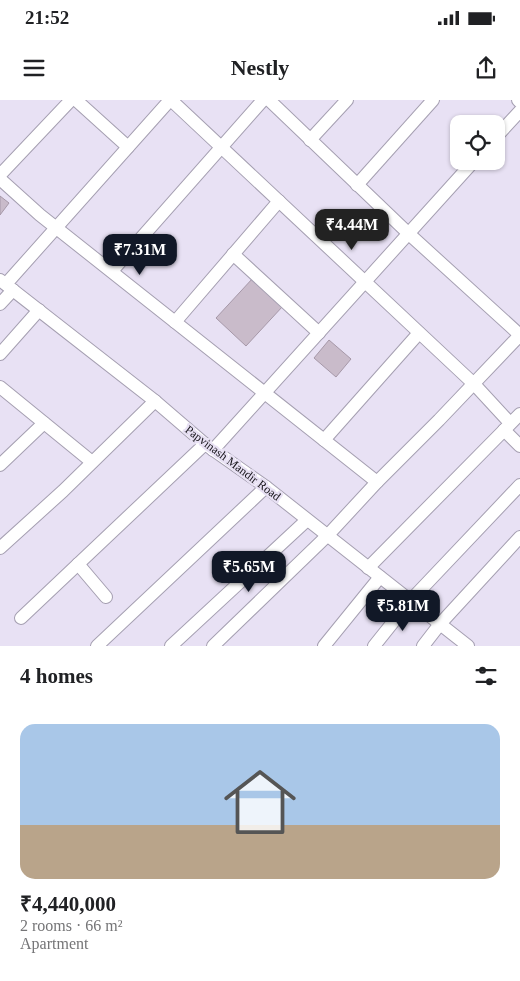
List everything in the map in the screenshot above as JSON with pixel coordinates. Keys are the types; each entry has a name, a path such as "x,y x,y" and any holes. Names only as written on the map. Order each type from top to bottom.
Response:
{"street":[{"path":"71,100 0,177 56,228 377,482"},
{"path":"76,100 128,147"},
{"path":"0,304 6,284 170,100 474,384 520,446"},
{"path":"112,271 263,100"},
{"path":"213,646 328,536 377,482 520,335 409,234 268,100"},
{"path":"310,140 347,100"},
{"path":"357,185 433,100"},
{"path":"505,127 520,111"},
{"path":"21,618 78,564 209,447 264,393 466,170"},
{"path":"175,322 279,201"},
{"path":"233,254 319,333"},
{"name":"Papvinash Mandir Road","path":"6,284 155,401 209,447 266,488 468,646"},
{"path":"0,354 39,310"},
{"path":"324,440 419,333"},
{"path":"0,387 92,462"},
{"path":"0,548 155,401"},
{"path":"368,568 520,414"},
{"path":"0,465 44,423"},
{"path":"374,646 410,601 520,485"},
{"path":"96,646 266,488"},
{"path":"171,646 307,520"},
{"path":"423,646 440,624 520,538"},
{"path":"78,564 106,597"},
{"path":"324,646 380,577"}],"building":[{"path":"0,196 9,203 0,215"},
{"path":"253,278 283,306 246,346 216,318"},
{"path":"329,340 351,359 336,377 314,358"}]}
